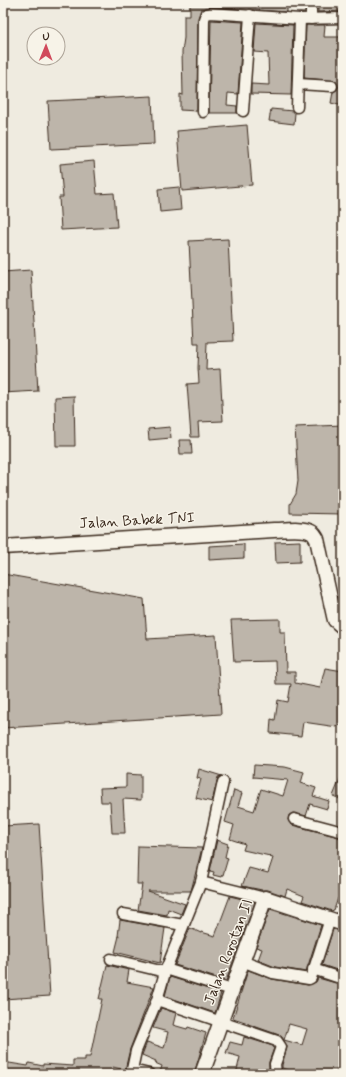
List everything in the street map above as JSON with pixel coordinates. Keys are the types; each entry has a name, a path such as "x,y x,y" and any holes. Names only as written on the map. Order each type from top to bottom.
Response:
{"street":[{"path":"311,3 311,19"},
{"path":"203,112 204,19 206,14 250,15 300,19 343,18"},
{"path":"243,110 250,15"},
{"path":"297,107 300,19"},
{"path":"298,84 332,86"},
{"name":"Jalan Babek TNI","path":"3,547 274,530 310,531 314,534 317,540 335,620 343,627"},
{"path":"149,1074 131,1072 136,1051 157,1000 183,925 201,882 222,782"},
{"path":"294,819 343,832"},
{"path":"201,882 266,898"},
{"name":"Jalan Rorotan II","path":"202,1074 266,898 339,921"},
{"path":"123,914 183,925"},
{"path":"242,961 273,973 309,979 311,978 313,969 339,921"},
{"path":"111,959 166,971 232,990"},
{"path":"313,969 343,979"},
{"path":"157,1000 272,1038 279,1042 281,1047 275,1064 276,1074"}],"building":[{"path":"190,3 287,3 287,12 210,7 201,9 198,19 197,111 180,110 180,94 183,95 182,52 184,38 184,16 190,16"},
{"path":"318,3 343,3 343,11 318,12"},
{"path":"211,20 243,22 238,94 228,93 227,105 237,106 237,113 209,113"},
{"path":"256,23 293,25 291,95 251,94 251,84 269,85 268,53 254,52"},
{"path":"306,25 325,25 324,37 343,37 343,106 331,103 333,92 337,90 338,87 336,81 304,78"},
{"path":"152,96 154,144 51,149 48,101"},
{"path":"271,109 293,111 295,113 294,124 269,121"},
{"path":"247,125 252,185 182,191 177,131"},
{"path":"94,161 97,194 114,193 117,227 61,230 59,197 63,197 60,164"},
{"path":"179,187 181,210 160,212 158,189"},
{"path":"228,239 233,341 207,342 206,370 220,369 223,421 198,422 199,437 191,437 187,384 199,383 199,343 194,343 189,241"},
{"path":"31,270 38,391 3,393 3,272"},
{"path":"74,396 75,446 56,446 55,397"},
{"path":"343,425 343,514 290,513 290,504 296,494 298,481 295,427"},
{"path":"170,427 171,438 149,440 148,429"},
{"path":"179,440 191,440 192,454 180,454"},
{"path":"300,541 300,562 276,563 275,542"},
{"path":"244,544 244,558 209,560 209,546"},
{"path":"3,574 144,599 147,639 216,635 221,714 3,728"},
{"path":"280,619 280,632 285,632 286,672 295,672 295,683 320,688 325,668 343,671 343,726 338,725 337,727 303,722 301,736 270,733 271,719 275,720 278,700 288,702 291,684 276,684 275,661 234,662 231,620"},
{"path":"254,765 285,767 304,772 301,783 316,788 313,796 329,801 327,809 310,804 306,816 293,813 289,815 288,820 292,825 343,838 343,900 338,898 334,910 332,911 302,901 304,896 287,889 285,896 268,890 242,886 249,868 268,873 273,858 243,850 245,844 230,839 234,825 225,822 234,790 242,793 238,806 254,811 261,789 283,796 288,780 253,777"},
{"path":"199,769 222,776 218,777 212,802 196,798 201,779 197,778"},
{"path":"343,772 343,800 333,796"},
{"path":"126,774 141,775 141,800 123,799 125,833 112,833 110,802 101,802 100,788 126,787"},
{"path":"39,824 50,996 3,999 3,826"},
{"path":"217,840 228,844 225,857 228,858 221,877 213,875 214,872 210,871"},
{"path":"138,846 202,848 191,891 148,891 185,904 181,914 168,909 167,915 138,910 142,884 137,884"},
{"path":"230,896 255,902 226,981 175,965 190,928 201,933 215,936"},
{"path":"270,909 321,925 306,972 275,967 258,960 262,949 256,947"},
{"path":"120,920 165,928 160,963 115,952 119,936"},
{"path":"333,929 343,931 343,972 322,965"},
{"path":"107,965 129,970 127,982 154,987 130,1049 125,1070 113,1067 112,1074 3,1074 3,1062 28,1066 29,1063 43,1066 43,1064 73,1066 73,1060 85,1060 85,1057 90,1057 102,999 99,999"},
{"path":"248,970 272,979 308,985 316,982 318,978 343,985 343,1074 330,1074 315,1069 314,1074 304,1074 295,1073 282,1068 287,1047 282,1037 233,1018","holes":["289,1024 307,1029 302,1045 284,1040"]},
{"path":"170,977 221,993 215,1013 165,996"},
{"path":"161,1008 176,1013 173,1025 187,1029 188,1027 206,1033 194,1074 168,1074 160,1072 162,1066 155,1063 156,1061 142,1055 147,1042 164,1048 168,1032 153,1028"},
{"path":"244,1037 273,1046 274,1048 269,1062 269,1074 236,1074 240,1057 226,1053 230,1042 242,1045"}]}
